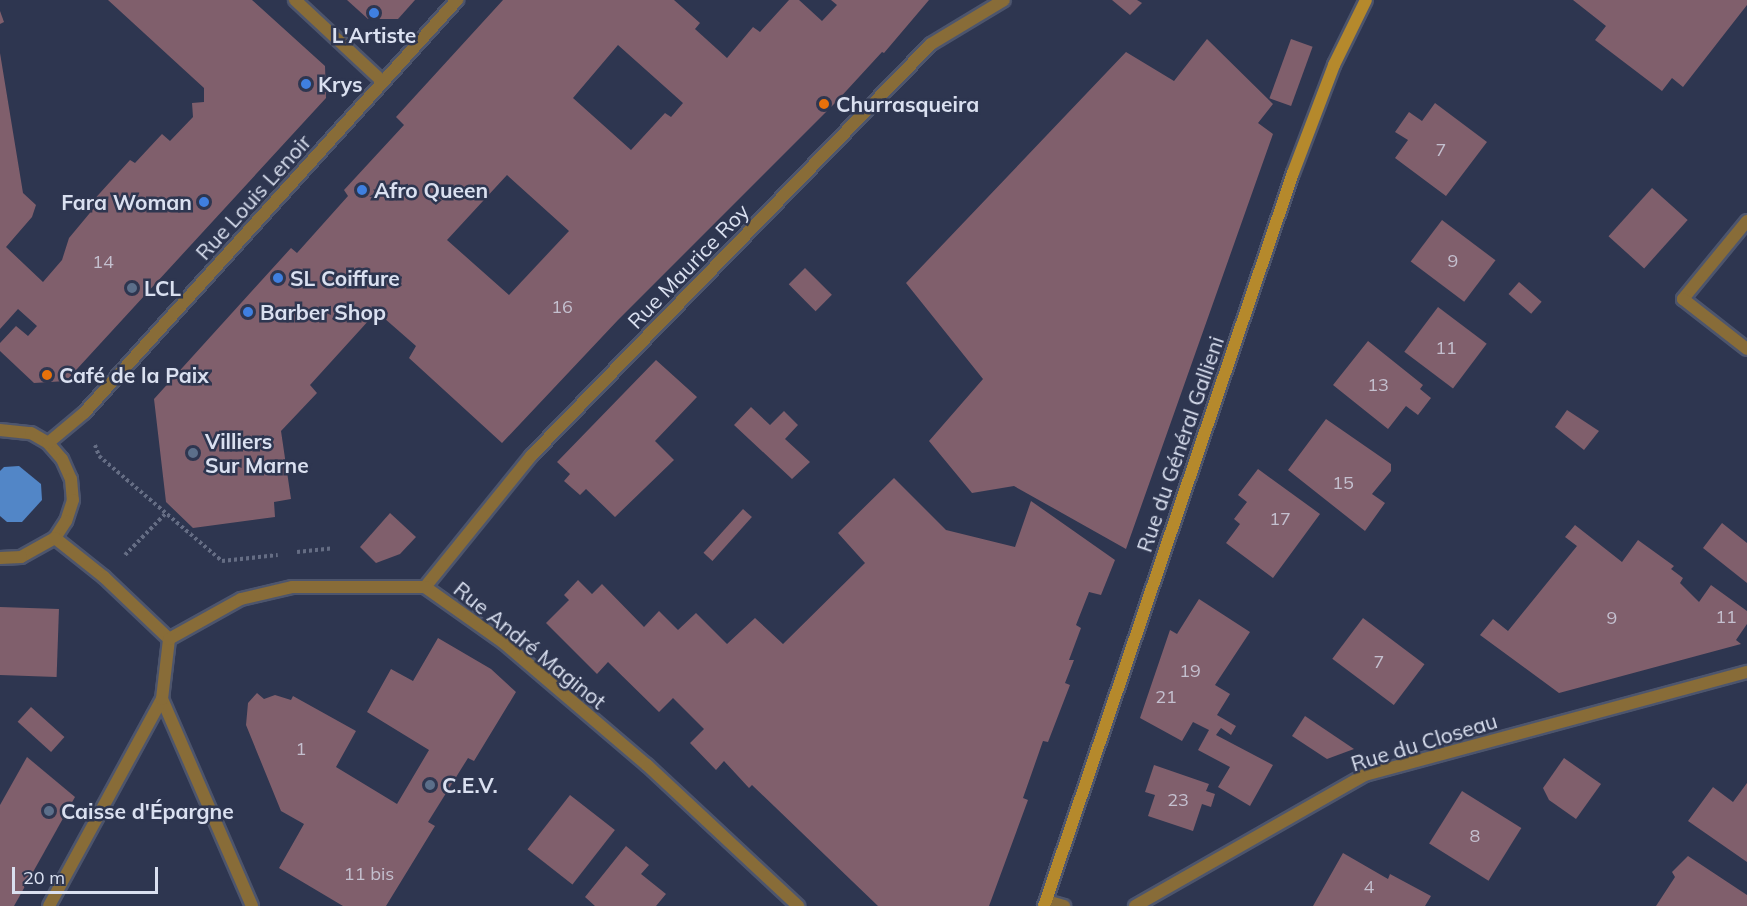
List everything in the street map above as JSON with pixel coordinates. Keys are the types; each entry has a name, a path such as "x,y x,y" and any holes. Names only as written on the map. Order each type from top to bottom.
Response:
{"main road":[{"name":"Rue du Général Gallieni","path":"1045,903 1293,173 1334,65 1366,0"}],"street":[{"path":"294,0 383,82"},
{"name":"Rue Louis Lenoir","path":"48,443 84,413 458,0"},
{"name":"Rue Maurice Roy","path":"425,587 531,456 931,44 1004,0"},
{"path":"1747,221 1683,299 1747,349"},
{"path":"0,430 31,433 48,443 62,459 71,479 73,500 66,521 55,538 21,557 0,558"},
{"path":"49,906 162,699 169,639 104,577 55,538"},
{"name":"Rue André Maginot","path":"169,639 242,599 292,587 425,587 504,643 647,765 798,906"},
{"name":"Rue du Closeau","path":"1136,906 1365,775 1747,672"},
{"path":"162,699 252,906"},
{"path":"1045,903 1064,906"}],"path":[{"path":"84,413 99,456 222,561 333,548"},
{"path":"104,577 166,513"}],"water":[{"path":"19,466 41,484 42,500 22,522 7,522 0,516 0,471 4,467"}],"building":[{"path":"108,0 252,0 325,66 326,98 66,381 34,383 0,351 0,343 16,326 28,336 37,326 18,309 0,329 0,53 23,193 36,205 32,217 6,247 43,282 62,260 69,238 94,208 90,204 130,160 135,163 162,134 170,141 193,117 192,103 204,102 204,88"},
{"path":"347,0 415,0 398,19 368,19"},
{"path":"503,0 674,0 700,23 695,29 727,58 753,27 760,32 789,0 799,0 822,21 837,5 831,0 929,0 884,53 882,52 836,102 618,320 502,443 409,358 416,346 384,318 388,313 380,308 310,385 317,393 281,431 291,499 274,502 275,517 193,528 166,502 154,399 291,248 297,253 348,196 344,190 404,125 396,117","holes":["618,45 683,103 671,117 665,113 631,150 573,98","507,175 569,231 509,295 447,240"]},
{"path":"1112,0 1137,0 1142,3 1130,15"},
{"path":"1573,0 1747,0 1747,5 1683,87 1672,78 1662,91 1595,40 1606,26"},
{"path":"0,11 4,22 0,24"},
{"path":"1207,39 1273,104 1258,123 1273,134 1126,549 1014,486 972,493 929,441 983,379 906,283 1126,52 1174,81"},
{"path":"1291,39 1313,47 1291,106 1269,98"},
{"path":"1435,103 1487,142 1446,196 1395,158 1408,140 1395,132 1409,112 1422,121"},
{"path":"1652,188 1688,220 1644,268 1609,236"},
{"path":"1442,220 1496,260 1464,302 1411,262"},
{"path":"805,268 832,295 816,311 789,284"},
{"path":"1519,282 1542,302 1531,314 1509,294"},
{"path":"1438,307 1487,344 1453,388 1404,352"},
{"path":"1368,341 1423,385 1420,389 1431,398 1418,415 1406,406 1388,429 1333,385"},
{"path":"656,360 697,397 655,441 674,460 615,517 586,489 580,495 564,481 570,474 557,462"},
{"path":"751,407 770,425 784,411 798,425 785,439 810,462 792,479 734,425"},
{"path":"1567,410 1599,431 1584,450 1555,427"},
{"path":"1326,419 1391,464 1391,471 1372,494 1385,503 1365,531 1288,470"},
{"path":"1258,469 1320,514 1273,578 1226,543 1240,524 1234,519 1247,502 1238,495"},
{"path":"894,478 946,530 1015,547 1031,501 1115,560 1101,595 1089,592 1076,625 1081,628 1069,660 1074,660 1065,683 1070,685 1048,742 1043,741 1023,798 1028,800 989,906 878,906 752,785 749,788 724,761 716,770 690,743 704,729 673,698 659,712 608,662 597,674 546,623 569,600 564,595 578,580 592,594 602,584 644,627 659,611 678,630 696,613 727,644 755,618 783,644 865,563 838,533"},
{"path":"743,509 752,517 712,561 704,553"},
{"path":"390,513 416,537 400,554 376,563 360,547"},
{"path":"1722,523 1747,543 1747,583 1703,548"},
{"path":"1575,525 1622,562 1638,540 1674,566 1671,569 1683,578 1680,583 1699,602 1711,585 1747,611 1747,624 1736,640 1741,644 1559,693 1480,635 1493,619 1508,631 1577,546 1565,537"},
{"path":"1199,599 1250,632 1215,685 1230,694 1217,715 1236,726 1231,735 1221,728 1216,735 1273,765 1250,806 1218,787 1230,767 1198,750 1209,730 1193,722 1182,741 1140,718 1170,630 1177,634"},
{"path":"0,607 59,609 57,677 0,675"},
{"path":"1363,618 1424,664 1394,705 1332,659"},
{"name":"C.E.V.","path":"438,638 491,669 516,692 474,761 468,758 428,822 435,826 386,906 343,906 279,868 304,824 281,811 246,725 248,703 257,693 264,699 275,695 291,700 293,696 356,731 336,767 397,804 429,750 367,712 391,669 413,681"},
{"path":"31,707 64,737 51,752 18,722"},
{"path":"1305,716 1354,749 1327,759 1292,736"},
{"path":"27,757 75,797 14,906 0,906 0,805"},
{"path":"1564,758 1601,784 1576,819 1549,800 1543,788"},
{"path":"1154,765 1209,784 1206,791 1215,794 1211,807 1202,804 1193,831 1148,816 1155,795 1145,792"},
{"path":"1747,783 1747,862 1688,821 1713,787 1733,802"},
{"path":"1462,791 1521,828 1489,881 1429,844"},
{"path":"570,795 615,830 572,884 528,849"},
{"path":"626,846 649,865 641,874 666,894 656,906 595,906 585,897"},
{"path":"1343,853 1388,879 1390,874 1431,896 1425,906 1313,906"},
{"path":"1688,856 1747,895 1747,906 1656,906 1675,877 1672,872"}],"place":[{"name":"L'Artiste","path":"374,13"},
{"name":"Krys","path":"306,84"},
{"name":"Churrasqueira","path":"824,104"},
{"name":"Afro Queen","path":"362,190"},
{"name":"Fara Woman","path":"204,202"},
{"name":"SL Coiffure","path":"278,278"},
{"name":"LCL","path":"132,288"},
{"name":"Barber Shop","path":"248,312"},
{"name":"Café de la Paix","path":"47,375"},
{"name":"Villiers Sur Marne","path":"193,453"},
{"name":"C.E.V.","path":"430,785"},
{"name":"Caisse d'Épargne","path":"49,811"}]}
